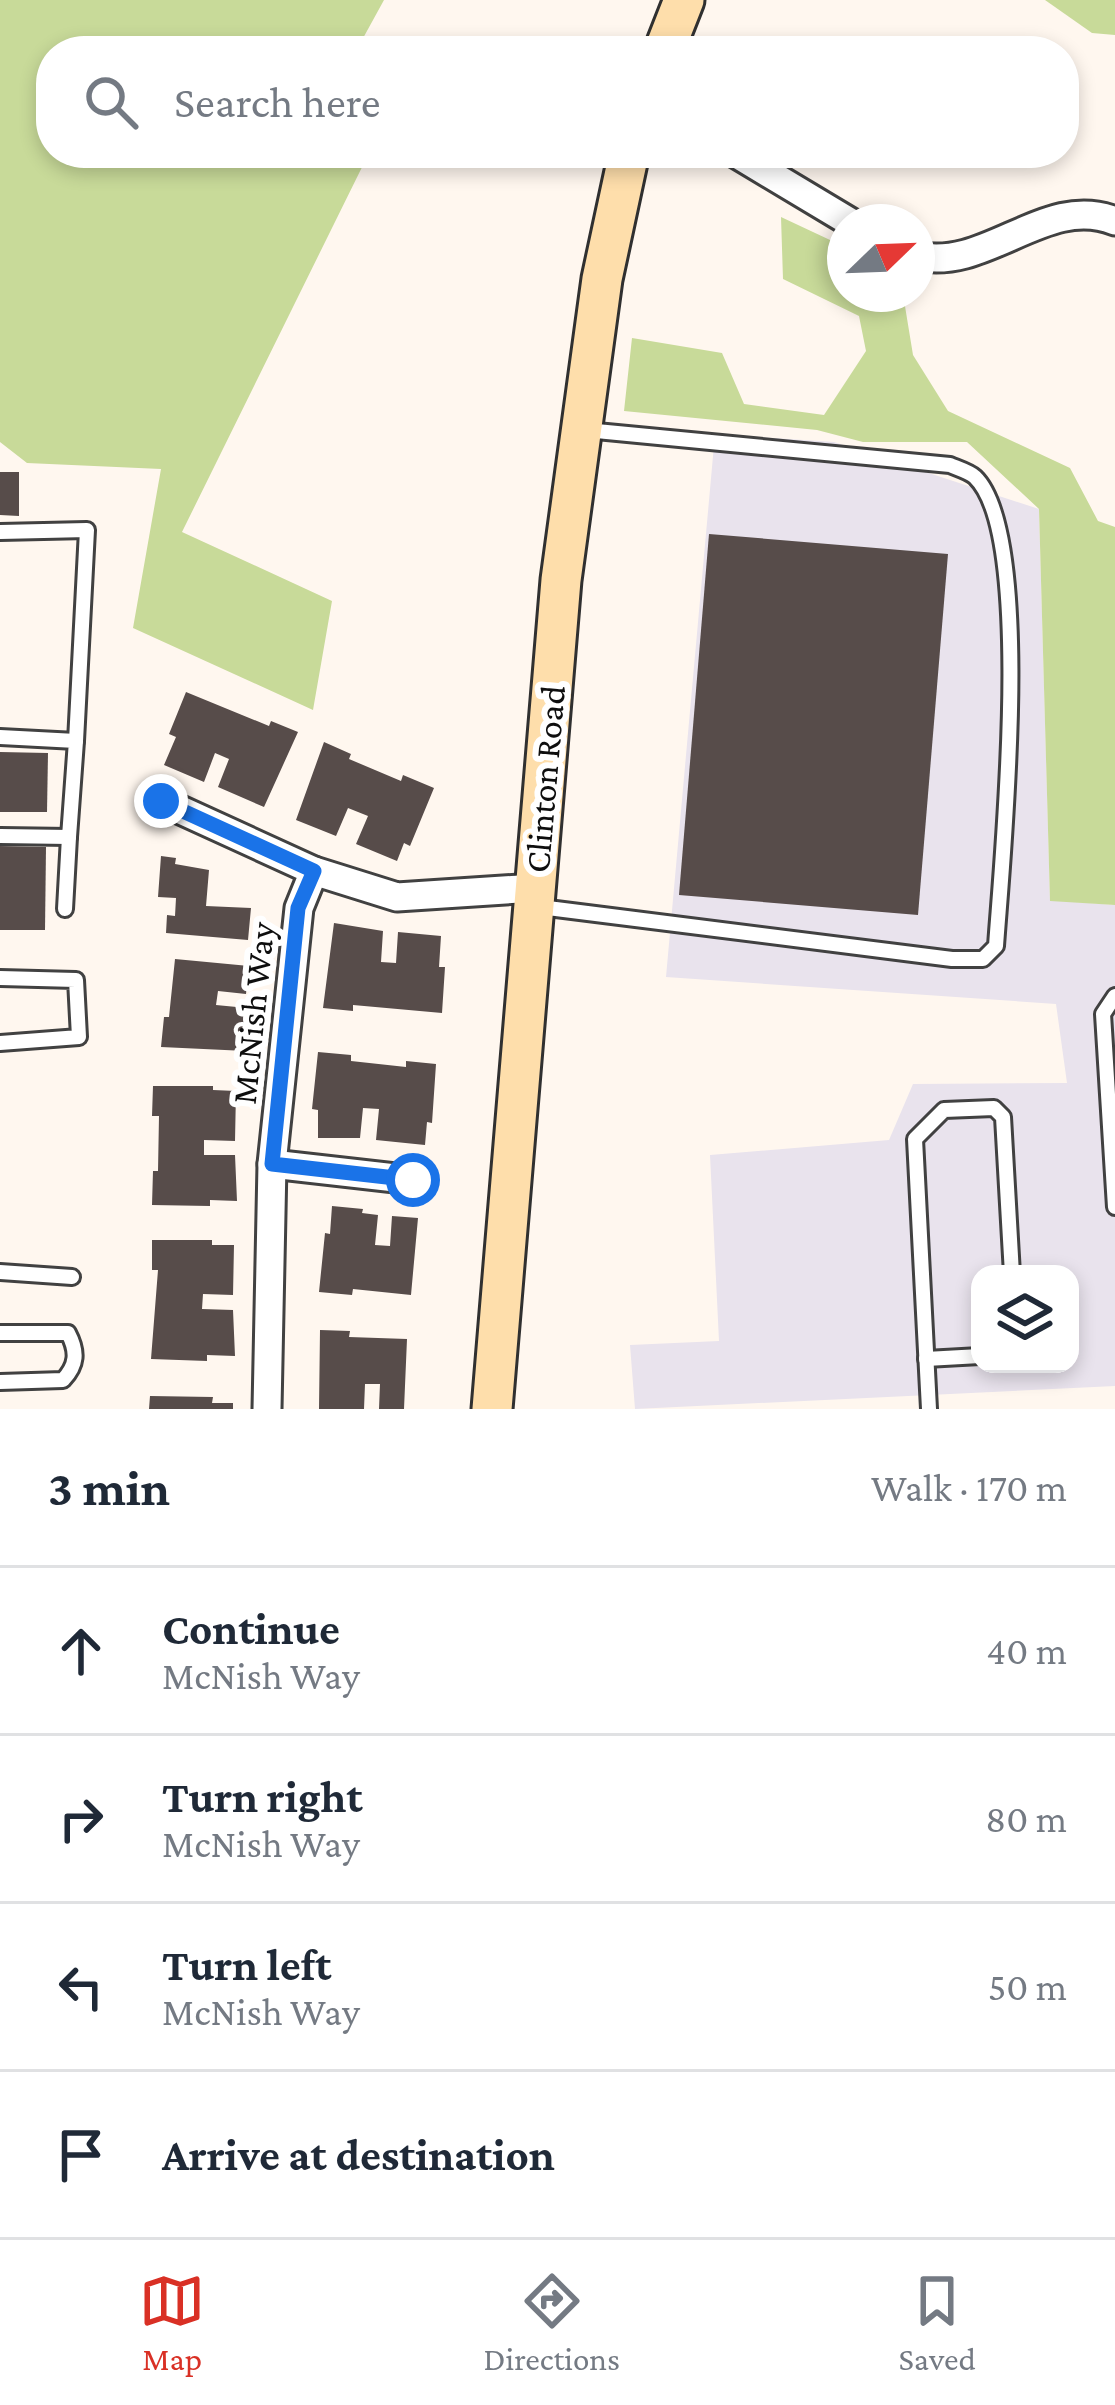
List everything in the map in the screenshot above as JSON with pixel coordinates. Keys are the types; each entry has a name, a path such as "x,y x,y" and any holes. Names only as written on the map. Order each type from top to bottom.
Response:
{"street":[{"path":"670,36 684,0"},
{"name":"Clinton Road","path":"492,1409 561,580 602,279 626,168"},
{"path":"760,168 827,208"},
{"path":"935,257 972,253 1060,218 1087,214 1115,221"},
{"path":"161,801 314,871 397,897 535,897"},
{"name":"McNish Way","path":"267,1409 272,1164 298,908 314,871"},
{"path":"272,1164 413,1180"}],"lane":[{"path":"535,897 952,959 983,959 995,946 1012,727 1005,560 994,513 975,476 950,465 581,430"},
{"path":"0,532 87,530 65,909"},
{"path":"0,737 76,741"},
{"path":"0,836 69,837"},
{"path":"0,978 76,980 79,1037 0,1043"},
{"path":"1115,996 1102,1014 1115,1207"},
{"path":"929,1409 915,1139 944,1110 994,1108 1003,1117 1011,1265"},
{"path":"0,1272 72,1277"},
{"path":"0,1333 68,1333 76,1348 73,1369 63,1380 0,1382"},
{"path":"926,1360 971,1357"}],"shaded area":[{"path":"715,434 834,442 1039,509 1050,900 1115,905 1115,1386 635,1409 630,1345 719,1341 710,1155 889,1140 913,1084 1067,1083 1056,1004 666,977"}],"green space":[{"path":"0,0 384,0 364,36 36,36 36,168 362,168 182,532 332,601 313,710 133,628 161,469 27,463 0,442"},
{"path":"1045,0 1115,0 1115,35 1092,33"},
{"path":"781,217 827,239 827,300 783,279"},
{"path":"851,312 906,312 913,355 948,411 1070,468 1098,521 1115,527 1115,905 1050,901 1039,509 967,442 863,442 817,430 624,411 632,338 722,353 744,404 824,415 866,351 859,316"}],"building":[{"path":"0,472 19,472 19,516 0,515"},
{"path":"709,534 948,554 918,915 679,895"},
{"path":"186,692 269,726 271,721 298,732 264,807 218,787 229,759 215,753 204,782 164,765 176,737 169,734"},
{"path":"324,742 351,754 349,759 401,781 403,775 434,788 410,846 404,843 397,861 356,844 368,816 348,808 336,836 296,820"},
{"path":"0,752 48,753 47,812 0,812"},
{"path":"0,846 46,847 45,930 0,930"},
{"path":"161,856 176,858 175,864 209,870 206,906 251,908 248,940 166,933 167,915 175,916 176,898 158,897"},
{"path":"334,923 383,931 381,962 396,963 398,932 441,936 442,1013 353,1005 353,1011 323,1008"},
{"path":"175,959 249,966 246,994 218,991 216,1005 247,1008 246,1051 161,1047"},
{"path":"318,1052 406,1067 406,1061 436,1064 432,1123 427,1122 425,1145 376,1140 379,1109 363,1108 360,1138 318,1138 318,1110 312,1109"},
{"path":"153,1086 213,1086 213,1090 236,1091 235,1141 204,1140 204,1155 235,1155 237,1201 210,1200 210,1206 152,1205 159,1116 152,1116"},
{"path":"332,1206 378,1215 375,1245 390,1246 392,1216 418,1218 411,1295 353,1289 352,1295 319,1292"},
{"path":"152,1240 212,1240 212,1245 234,1245 233,1295 203,1294 202,1309 233,1310 235,1356 207,1355 207,1361 151,1359 158,1270 152,1270"},
{"path":"320,1330 350,1331 349,1337 407,1339 404,1409 379,1409 380,1384 365,1384 364,1409 319,1409"},
{"path":"150,1396 213,1397 212,1403 233,1403 233,1409 149,1409"}],"route":[{"path":"161,801 314,871 298,908 272,1164 413,1180"}]}
